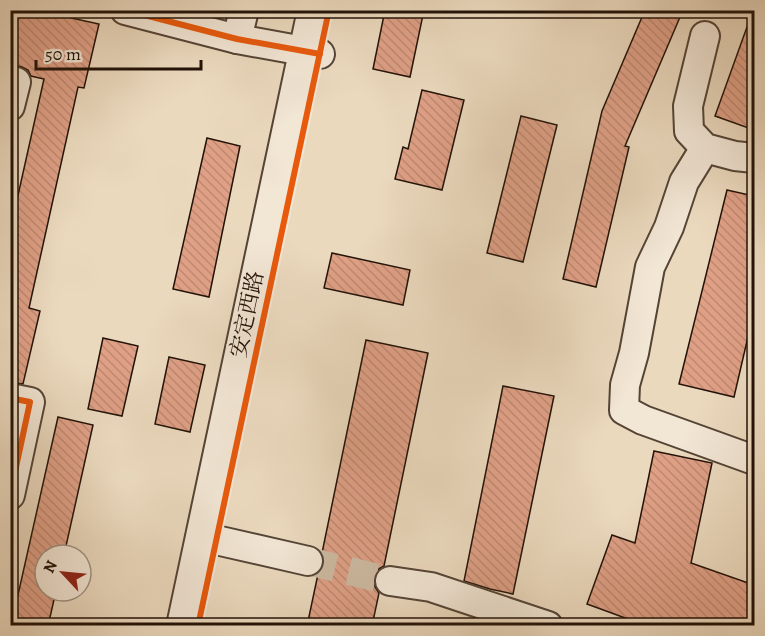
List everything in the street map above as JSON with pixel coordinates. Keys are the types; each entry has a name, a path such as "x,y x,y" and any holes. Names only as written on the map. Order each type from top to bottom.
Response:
{"street":[{"path":"125,10 237,39 312,53"},
{"path":"237,39 244,10"},
{"name":"安定西路","path":"198,626 312,53 312,10"},
{"name":"安定西路","path":"181,626 312,53 329,10"},
{"path":"705,36 688,106 689,131 705,148 735,156 754,158"},
{"path":"10,80 16,82 10,106"},
{"path":"705,148 684,182 669,227 650,267 634,352 625,385 624,410 643,420 754,460"},
{"path":"10,398 30,402 10,495"},
{"path":"216,540 308,561"},
{"path":"390,580 431,586 548,626"}],"building":[{"path":"10,10 35,10 99,24 84,88 78,87 29,308 40,311 23,384 10,382 10,231 44,79 31,76 28,70 10,64"},
{"path":"385,10 424,10 410,77 373,69"},
{"path":"645,10 683,10 625,146 629,147 596,287 563,279 602,111"},
{"path":"752,13 754,14 754,130 715,116"},
{"path":"422,90 464,100 442,190 395,179 403,147 408,149"},
{"path":"521,116 557,125 523,262 487,253"},
{"path":"207,138 240,146 209,297 173,289"},
{"path":"727,190 754,196 754,311 734,397 679,384"},
{"path":"332,253 410,270 403,305 324,288"},
{"path":"103,338 138,346 122,416 88,409"},
{"path":"366,340 428,353 384,566 377,570 374,578 375,587 379,593 372,626 307,626 318,574 324,564 322,553"},
{"path":"169,357 205,365 190,432 155,424"},
{"path":"503,386 554,396 513,594 464,581"},
{"path":"58,417 93,425 67,543 33,543 33,603 53,603 48,626 11,626"},
{"path":"654,451 712,463 691,563 754,585 754,626 647,626 587,604 612,535 635,543"}],"tunnel":[{"path":"308,561 390,581"}],"cycle path":[{"path":"125,10 237,39 320,54"},
{"path":"198,626 329,10"},
{"path":"10,398 30,402 10,495"}]}
